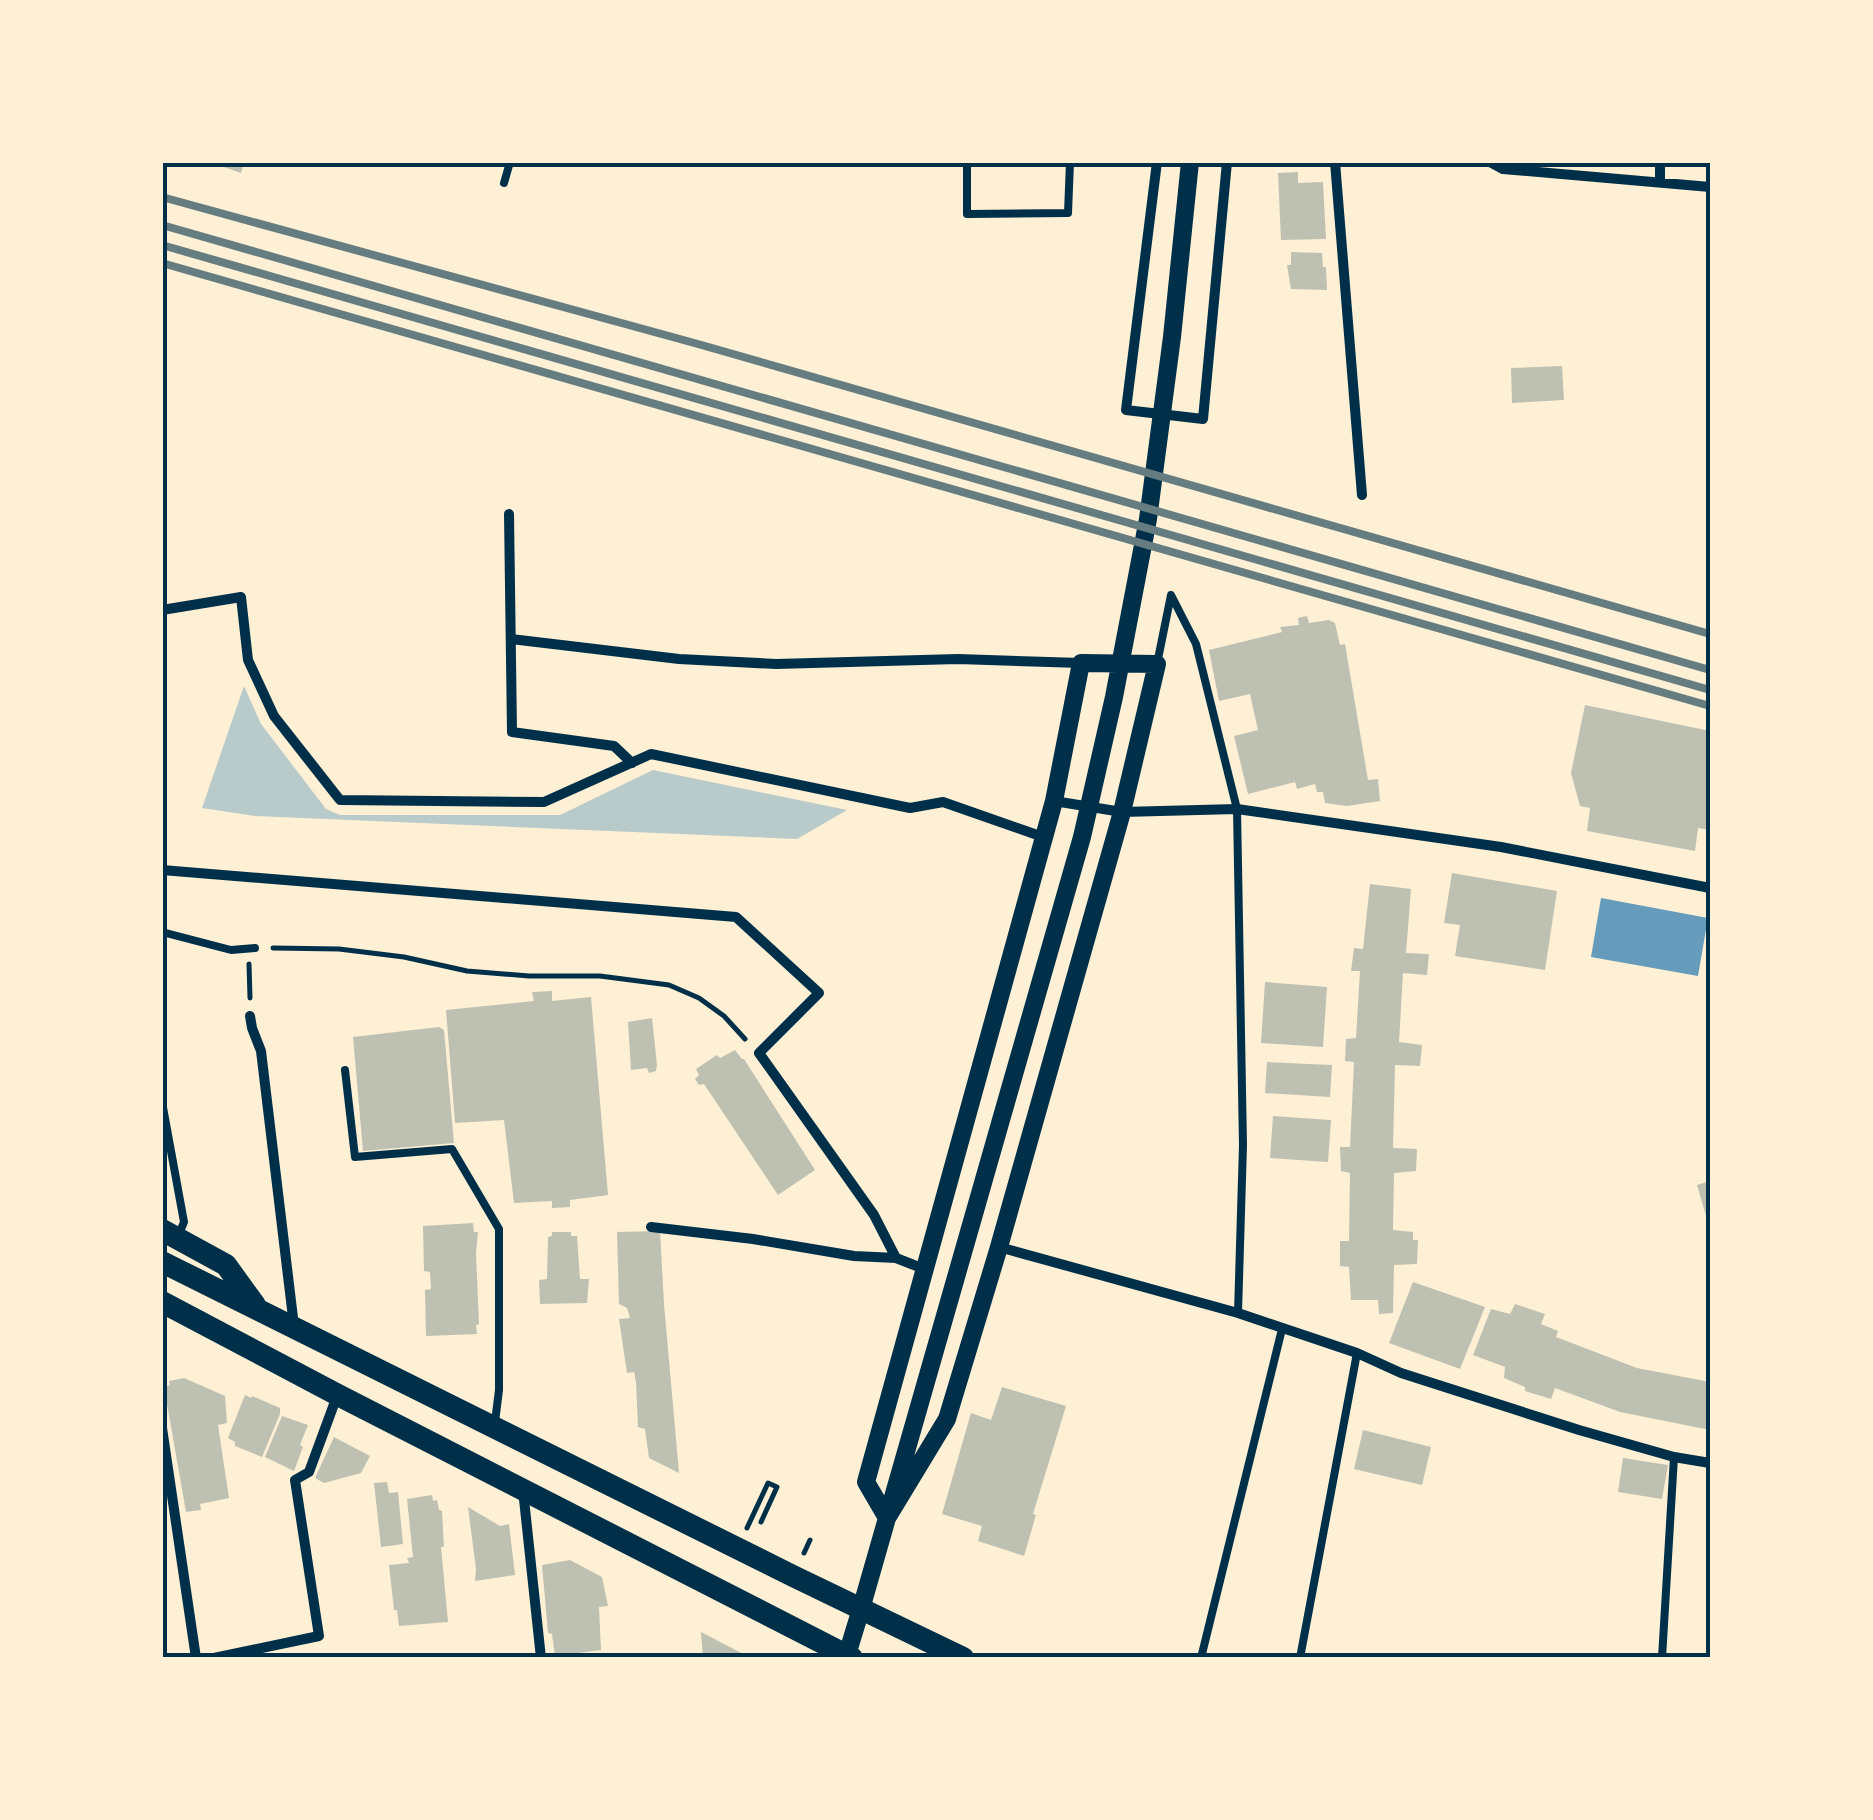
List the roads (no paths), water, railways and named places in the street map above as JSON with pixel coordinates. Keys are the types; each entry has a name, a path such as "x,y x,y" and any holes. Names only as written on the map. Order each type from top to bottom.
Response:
{"highway":[{"path":"170,1234 226,1265 259,1310"},
{"path":"162,1262 963,1658"},
{"path":"162,1302 848,1656"}],"street":[{"path":"1157,162 1126,410 1202,419 1226,162"},
{"path":"848,1656 1082,837 1148,519 1190,162"},
{"path":"1335,162 1362,495"},
{"path":"1490,162 1503,169 1710,187"},
{"path":"1660,162 1660,182"},
{"path":"509,514 512,732 614,746 632,763"},
{"path":"162,610 241,598 248,660 274,716 340,800 544,802 652,754 910,808 943,802 1043,837"},
{"path":"511,639 680,659 776,664 958,659 1157,664 1122,812 947,1419 887,1518"},
{"path":"887,1518 866,1482 1054,801 1082,663"},
{"path":"1054,801 1122,812 1237,809 1501,847 1710,888"},
{"path":"162,870 736,917 820,993 758,1053 874,1215 896,1258"},
{"path":"250,1016 261,1052 294,1328"},
{"path":"651,1227 854,1256 896,1258 924,1269"},
{"path":"999,1247 1238,1313 1400,1373 1578,1430 1710,1463"},
{"path":"214,1658 319,1636 295,1480 309,1472 338,1395"},
{"path":"162,1428 196,1658"},
{"path":"523,1490 541,1658"}],"lane":[{"path":"504,183 510,162"},
{"path":"967,162 967,214 1068,212 1070,162"},
{"path":"1157,664 1171,595 1196,644 1237,809 1244,1144 1238,1313"},
{"path":"162,932 231,950 252,948"},
{"path":"345,1070 355,1158 452,1150 499,1229 499,1390 494,1426"},
{"path":"162,1102 184,1222 170,1234"},
{"path":"1201,1658 1282,1329"},
{"path":"1300,1658 1357,1354"},
{"path":"1662,1658 1674,1457"}],"water":[{"path":"1601,898 1708,918 1698,976 1591,957"}],"railway":[{"path":"162,197 698,344 1710,634"},
{"path":"162,225 1710,670"},
{"path":"162,245 1710,690"},
{"path":"162,263 1710,706"}]}
